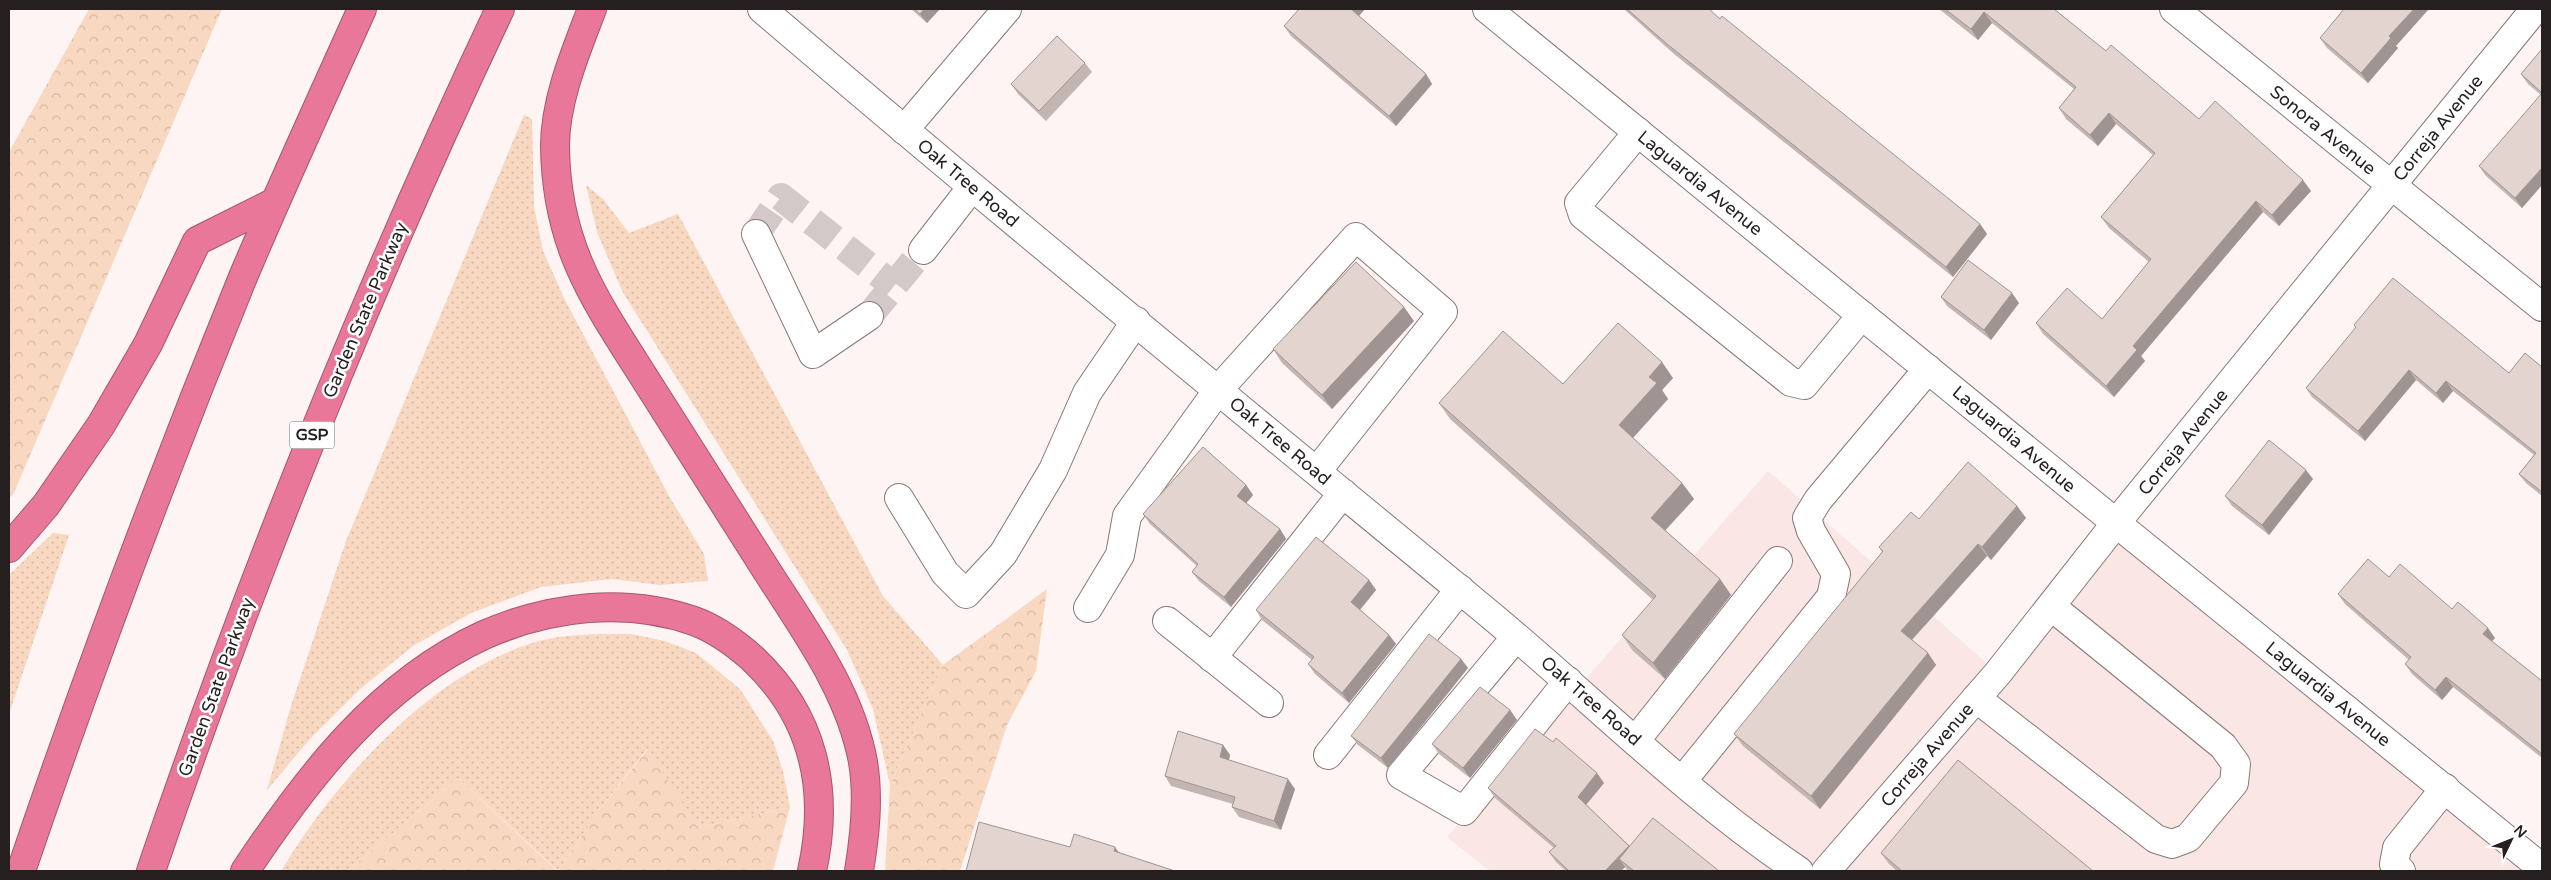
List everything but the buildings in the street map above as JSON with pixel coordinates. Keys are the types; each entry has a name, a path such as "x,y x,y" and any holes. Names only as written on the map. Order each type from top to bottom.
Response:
{"highway":[{"path":"21,871 140,538 276,202 362,9"},
{"name":"Garden State Parkway","path":"151,871 230,647 316,424 447,120 500,9"},
{"path":"592,9 566,83 555,144 557,178 568,240 578,268 611,326 804,630 843,697 862,760 866,791 859,871"},
{"path":"9,548 46,505 106,418 148,344 197,241 276,202"},
{"path":"244,871 286,810 331,753 382,704 430,667 485,635 512,625 568,610 619,606 671,614 696,622 720,633 741,648 778,684 803,729 818,780 819,835 812,871"}],"street":[{"name":"Oak Tree Road","path":"762,9 972,187 1460,590 1750,838 1799,871"},
{"path":"904,130 1007,9"},
{"name":"Laguardia Avenue","path":"1486,9 1862,314 2116,524 2542,868"},
{"name":"Sonora Avenue","path":"2174,9 2542,308"},
{"name":"Correja Avenue","path":"1826,871 2052,607 2116,524 2535,9"},
{"path":"1638,132 1580,203 1583,215 1591,222 1791,382 1804,385 1862,314"},
{"path":"923,250 972,187"},
{"path":"756,234 813,354 870,316"},
{"path":"1088,608 1120,555 1127,516 1218,390 1356,237 1444,312 1316,471"},
{"path":"899,498 944,573 966,594 1003,554 1053,470 1087,394 1136,321"},
{"path":"1683,780 1831,597 1836,574 1811,531 1807,518 1818,500 1928,369"},
{"path":"1212,658 1343,493"},
{"path":"1636,740 1778,561"},
{"path":"1328,755 1460,590"},
{"path":"1976,698 2156,839 2172,844 2188,838 2234,783 2236,764 2223,746 2052,607"},
{"path":"1167,620 1269,703"},
{"path":"1516,637 1401,775 1464,811 1568,681"},
{"path":"2401,871 2394,864 2397,848 2444,788"}],"shaded area":[{"path":"1768,471 1998,673 2116,523 2542,871 1490,871 1447,837"}],"green space":[{"path":"89,9 222,9 13,495 9,498 9,152"},
{"path":"524,115 532,119 534,206 543,251 565,300 669,496 704,554 708,581 660,585 612,579 541,587 471,613 413,646 359,690 310,739 267,790 291,706 346,541"},
{"path":"586,185 603,199 629,233 678,214 883,596 943,665 890,785 873,709 847,650 622,291 597,232"},
{"path":"53,533 69,535 9,714 9,575"},
{"path":"1047,589 1036,671 1007,725 960,871 885,871 890,785 943,665"},
{"path":"631,634 665,641 696,653 740,689 773,741 783,771 790,807 698,828 647,749 601,808 558,871 458,778 348,871 281,871 303,837 357,768 388,736 422,706 457,680 494,659 532,643 556,637"},
{"path":"648,749 698,828 790,807 773,871 558,871 601,808"},
{"path":"458,778 557,871 348,871"}],"tunnel":[{"path":"756,234 781,197 894,286"},
{"path":"869,316 923,250"}]}
